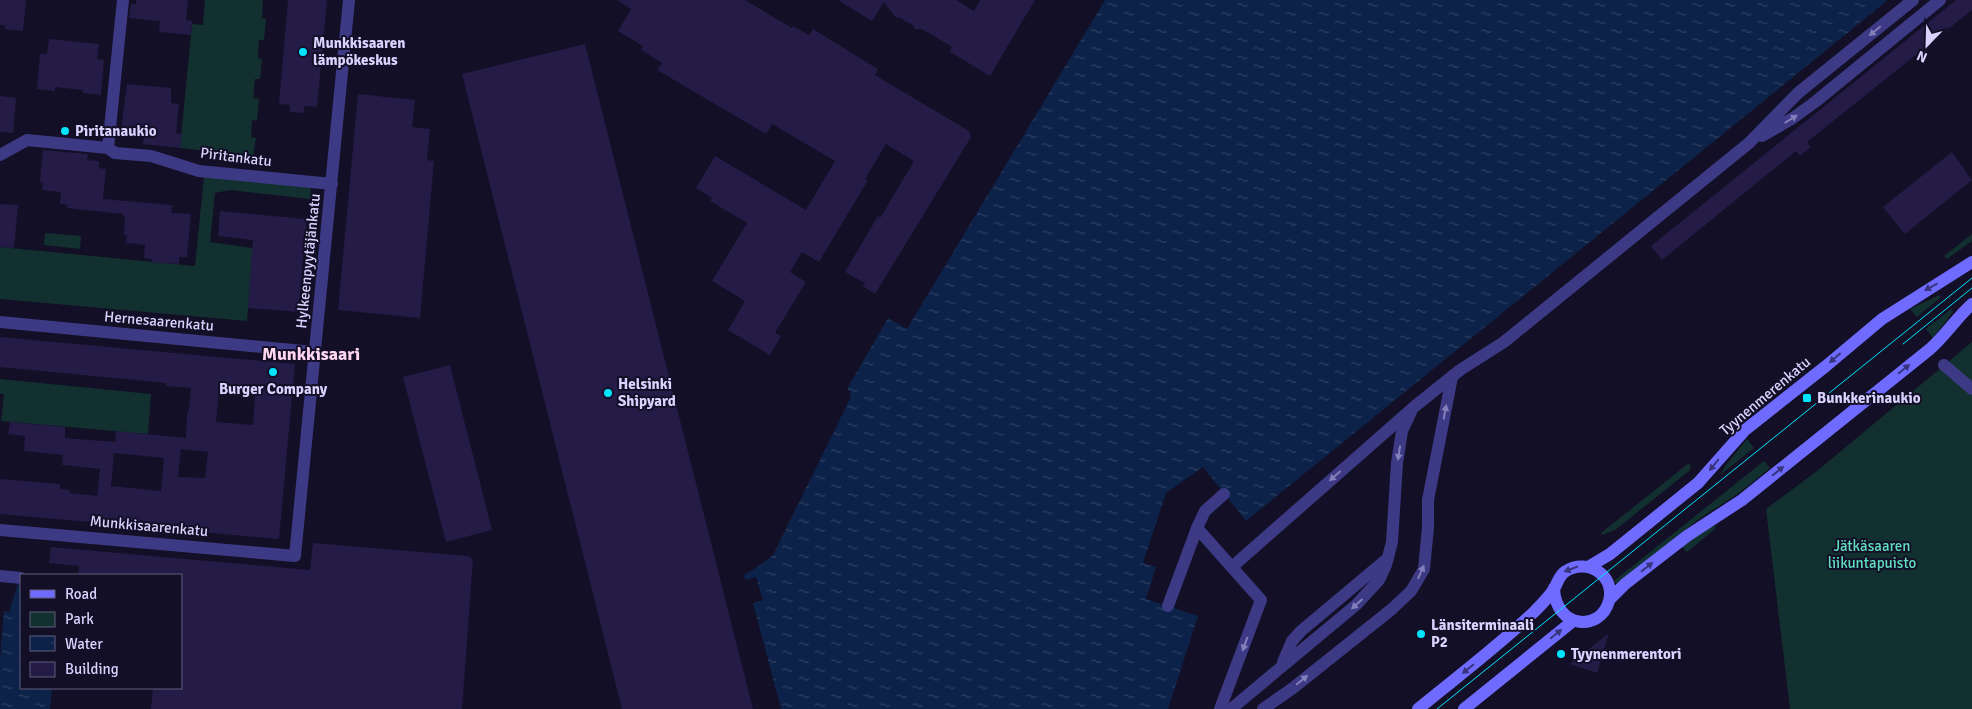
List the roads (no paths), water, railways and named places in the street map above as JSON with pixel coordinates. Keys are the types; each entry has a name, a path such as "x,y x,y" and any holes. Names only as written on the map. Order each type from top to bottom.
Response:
{"main road":[{"name":"Tyynenmerenkatu","path":"1418,709 1506,638 1541,605 1564,572 1574,567 1590,566 1610,554 1689,491 1745,430 1882,319 1972,262"},
{"path":"1610,599 1687,536 1742,500 1930,349 1972,304"},
{"path":"1554,588 1554,600 1559,611 1573,620 1583,622 1597,618 1607,608 1610,599 1607,581 1597,570 1590,566"},
{"path":"1464,709 1573,620"}],"street":[{"path":"0,155 28,140 108,148 123,0"},
{"name":"Hylkeenpyytäjänkatu","path":"295,556 349,0"},
{"path":"1232,567 1414,407 1460,370 1504,342 1749,143 1798,93 1913,0"},
{"path":"1749,143 1793,118 1815,102 1940,0"},
{"name":"Piritankatu","path":"108,148 115,153 151,156 199,171 332,184"},
{"name":"Hernesaarenkatu","path":"0,322 314,352"},
{"path":"1944,365 1972,389"},
{"path":"1263,709 1293,688 1392,609 1411,591 1424,569 1428,527 1428,500 1452,377"},
{"path":"1231,709 1370,592 1379,580 1392,542 1397,463 1402,431 1414,407"},
{"path":"1168,606 1204,511 1224,494"},
{"path":"1197,528 1261,600 1220,709"},
{"name":"Munkkisaarenkatu","path":"0,530 295,556"},
{"path":"0,576 20,578"}],"water":[{"path":"1105,0 1888,0 1246,521 1203,467 1166,493 1143,563 1156,567 1146,599 1198,616 1168,709 781,709 753,603 763,600 756,577 746,580 744,575 773,555 850,399 851,392 847,389 888,318 907,329"},
{"path":"18,583 20,583 20,689 52,689 50,709 0,709 0,659 4,611 9,612"}],"tram line":[{"path":"1437,709 1972,278"},
{"path":"1903,344 1972,288"}],"place":[{"name":"Munkkisaaren lämpökeskus","path":"303,52"},
{"name":"Piritanaukio","path":"65,131"},
{"name":"Burger Company","path":"273,372"},
{"name":"Helsinki Shipyard","path":"608,393"},
{"name":"Bunkkerinaukio","path":"1807,398"},
{"name":"Länsiterminaali P2","path":"1421,634"},
{"name":"Tyynenmerentori","path":"1561,654"}],"district":[{"name":"Munkkisaari","path":"311,354"}],"park label":[{"name":"Jätkäsaaren liikuntapuisto","path":"1872,554"}]}
